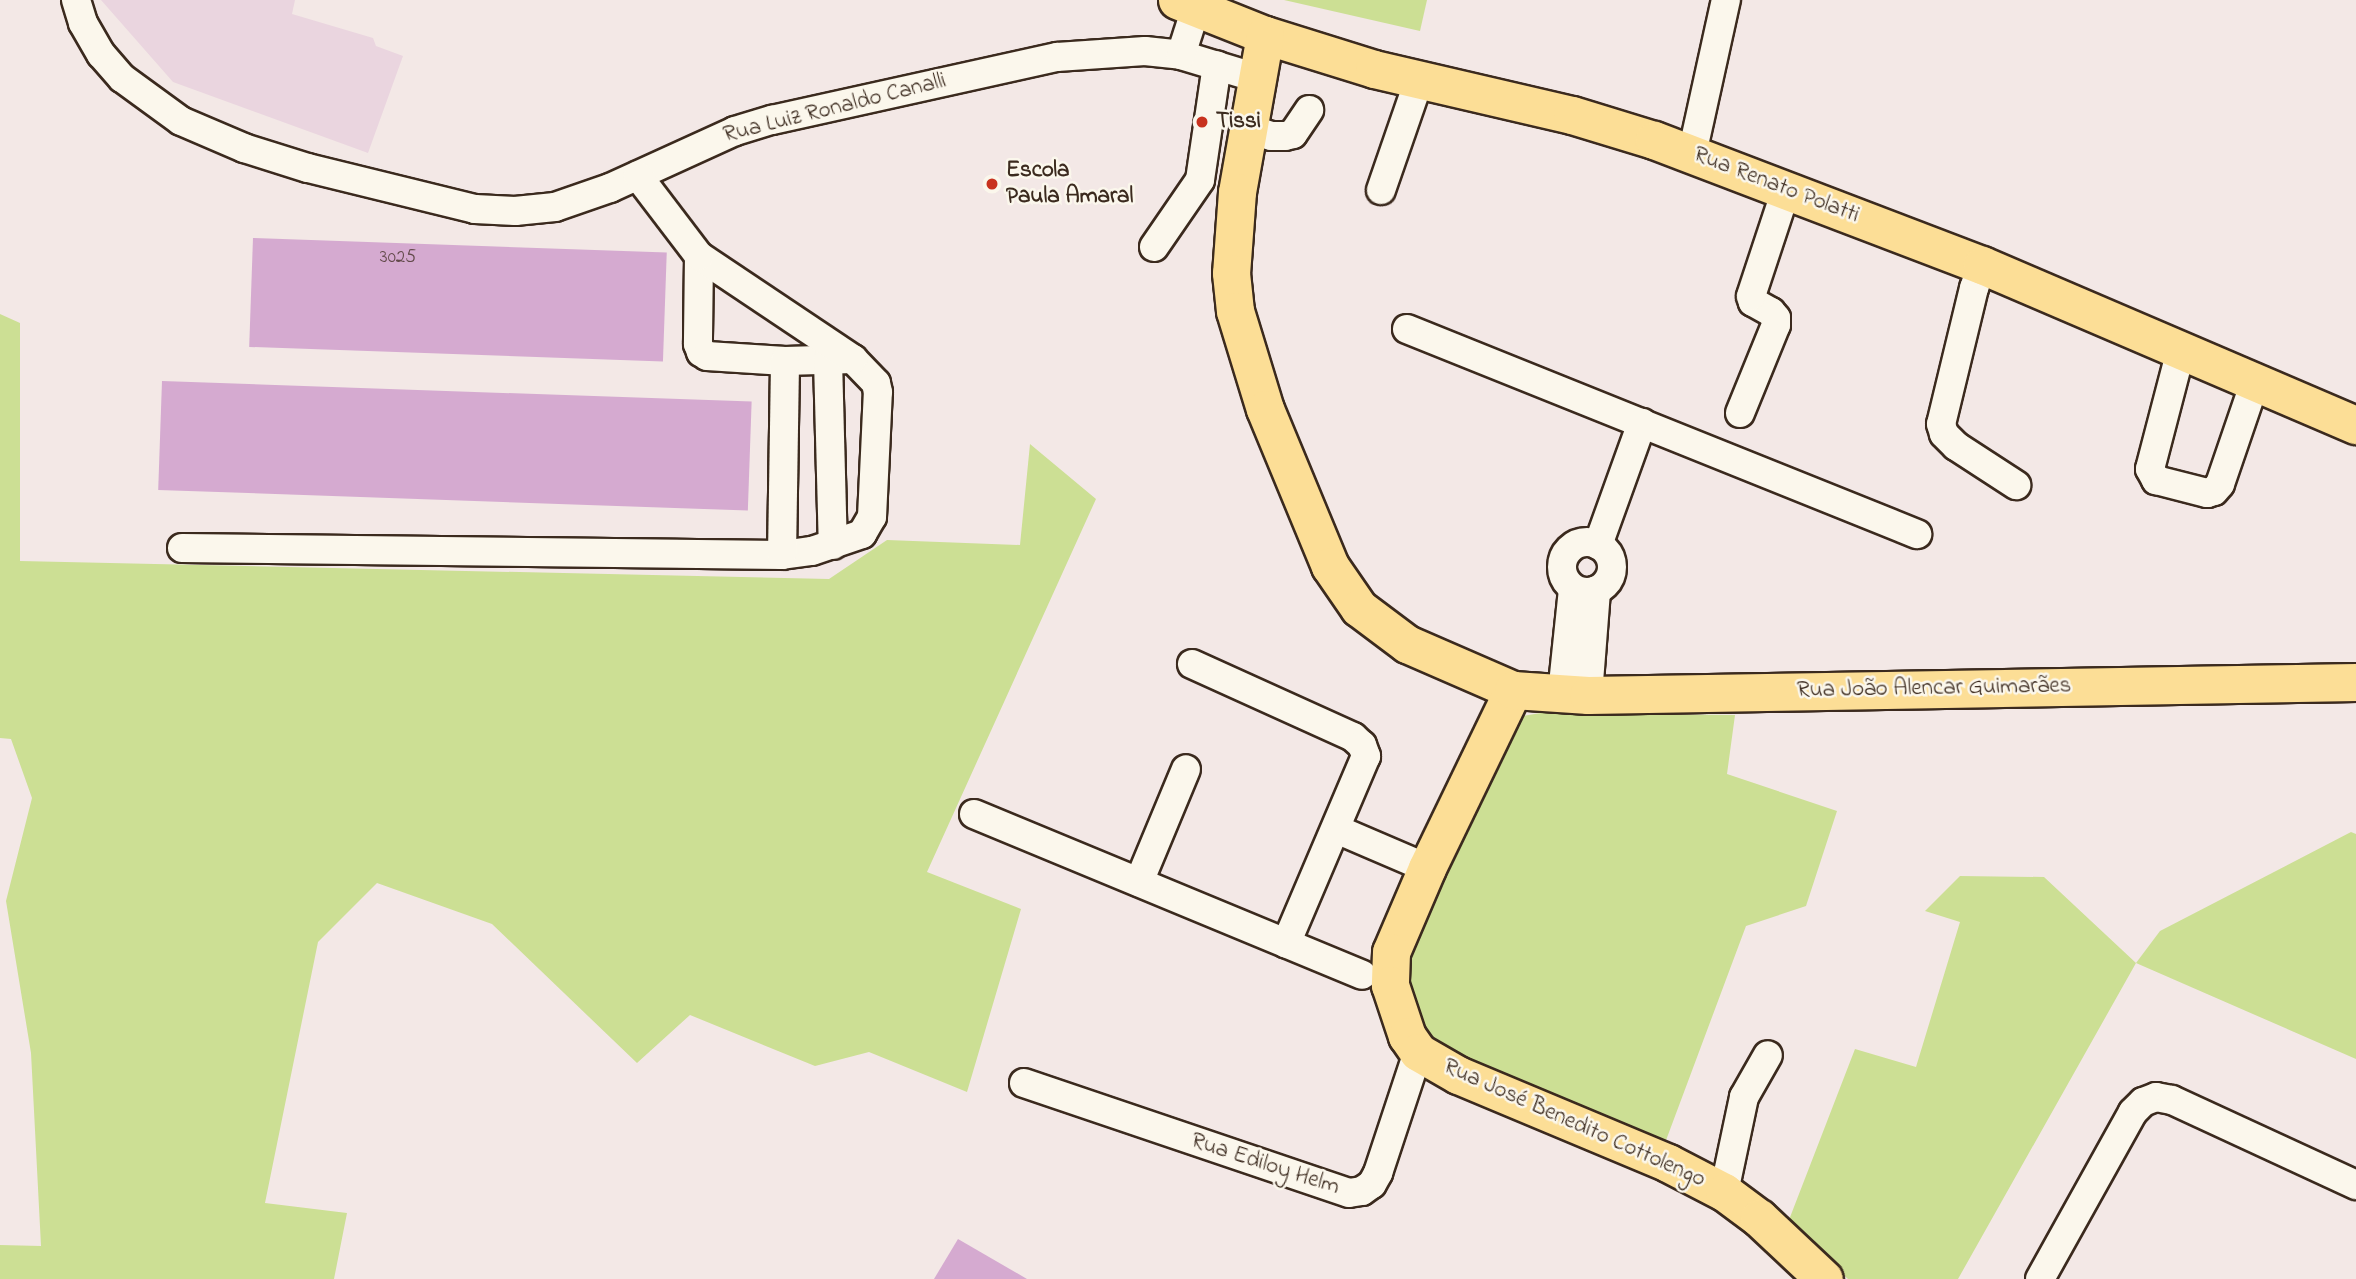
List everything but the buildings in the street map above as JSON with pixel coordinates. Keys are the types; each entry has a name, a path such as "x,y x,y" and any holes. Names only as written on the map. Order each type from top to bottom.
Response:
{"main road":[{"name":"Rua Renato Polatti","path":"1186,4 1265,35 1419,80 1572,115 1692,153 1982,265 2356,425"},
{"path":"1265,35 1247,128 1231,251 1235,311 1265,409 1331,566 1359,608 1407,645 1513,690"},
{"name":"Rua João Alencar Guimarães","path":"1513,690 1575,694 2356,682"},
{"name":"Rua José Benedito Cottolengo","path":"1513,690 1397,934 1389,968 1396,1011 1407,1037 1418,1052 1458,1075 1668,1163 1724,1192 1759,1219 1824,1279"}],"street":[{"name":"Rua Luiz Ronaldo Canalli","path":"76,0 83,23 101,54 122,78 181,121 257,152 376,187 475,209 515,211 555,207 587,198 747,127 1020,64 1101,52 1145,51 1181,55 1257,78"},
{"path":"1692,153 1727,0"},
{"path":"1181,55 1186,4"},
{"path":"1154,247 1200,180 1217,65"},
{"path":"1381,190 1419,80"},
{"path":"1247,128 1271,136 1293,134 1309,110"},
{"path":"182,548 782,555 833,545 862,534 872,517 878,392 868,373 840,360 699,256 638,176"},
{"path":"1200,180 1237,192"},
{"path":"1740,413 1776,326 1776,318 1771,312 1753,302 1751,296 1786,190"},
{"path":"699,256 698,344 701,352 707,356 785,361 840,360"},
{"path":"1982,265 1973,288 1941,424 1944,434 1956,446 2016,485"},
{"path":"1407,329 1917,534"},
{"path":"2181,350 2150,469 2157,480 2207,493 2214,491 2220,484 2255,382"},
{"path":"833,545 840,360"},
{"path":"782,555 785,361"},
{"path":"1598,545 1642,424"},
{"path":"1580,543 1598,545 1606,551 1612,568 1610,578 1585,590 1562,573 1564,555 1580,543"},
{"path":"1575,694 1585,590"},
{"path":"1192,664 1353,737 1362,745 1366,756 1286,944"},
{"path":"1139,882 1186,769"},
{"path":"974,814 1362,975"},
{"path":"1336,829 1427,868"},
{"name":"Rua Ediloy Helm","path":"1024,1083 1349,1193 1362,1191 1372,1184 1378,1172 1418,1052"},
{"path":"1724,1192 1744,1097 1768,1055"},
{"path":"2040,1279 2133,1112 2143,1102 2156,1097 2172,1100 2356,1185"}],"shaded area":[{"path":"101,0 295,0 292,14 373,38 376,46 403,56 368,153 173,82"}],"green space":[{"path":"1284,0 1427,0 1420,31"},
{"path":"0,314 20,323 20,561 829,579 887,540 1020,545 1030,444 1096,499 927,872 1021,909 967,1092 869,1052 815,1066 690,1015 637,1063 492,924 377,883 318,942 265,1203 347,1213 334,1279 0,1279 0,1245 41,1246 31,1053 6,901 32,798 11,739 0,738"},
{"path":"1541,713 1735,715 1727,774 1837,811 1806,906 1746,926 1665,1143 1461,1058 1428,1033 1413,1002 1407,973 1415,937 1516,717"},
{"path":"2351,832 2356,834 2356,1059 2136,963 2160,931"},
{"path":"1960,876 2044,877 2136,963 1958,1279 1848,1279 1787,1225 1855,1049 1916,1067 1960,922 1925,911"}],"place":[{"name":"Tissi","path":"1202,122"},
{"name":"Escola Paula Amaral","path":"992,184"}]}
